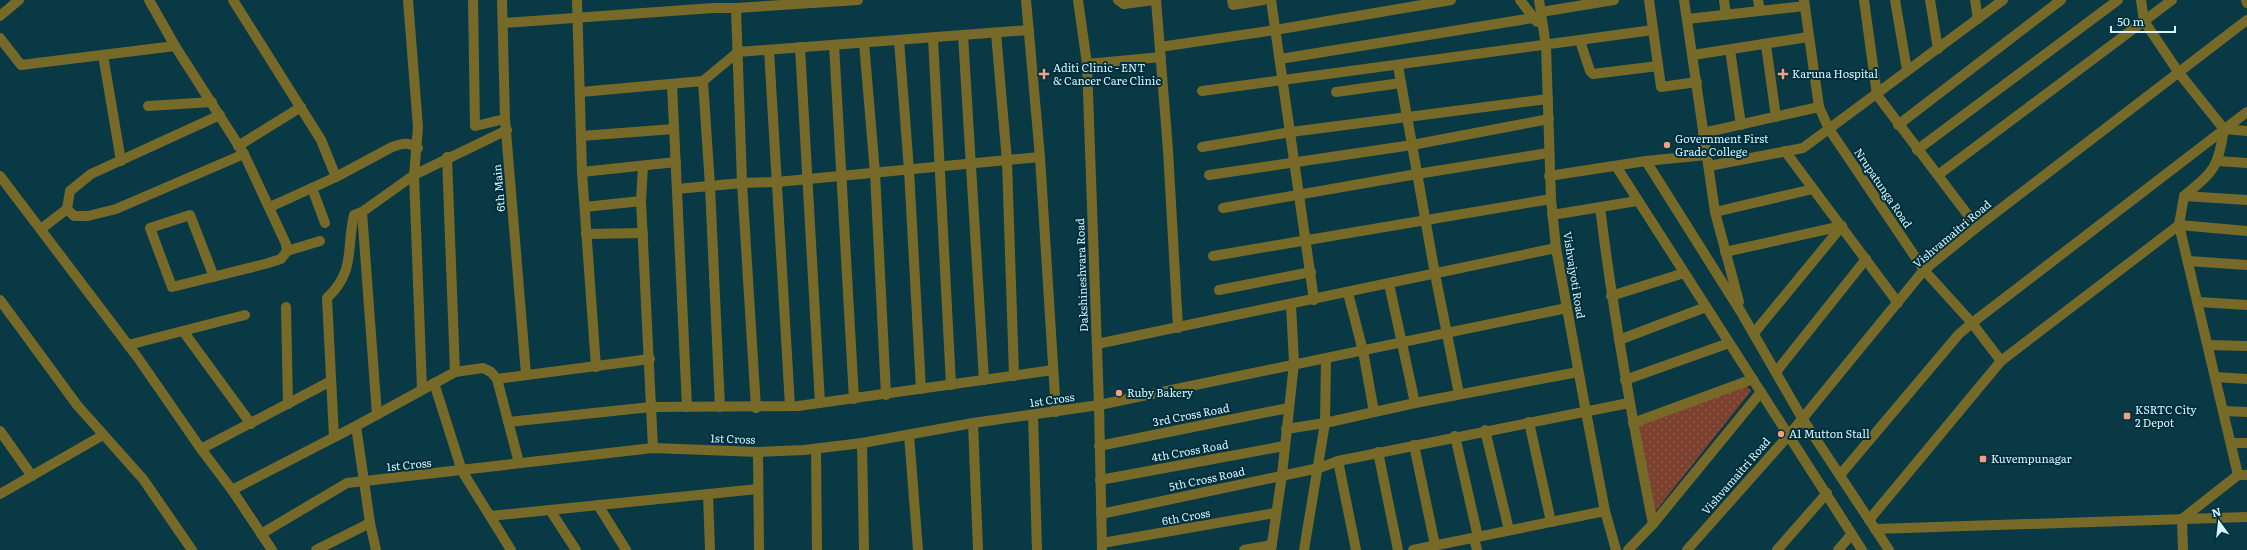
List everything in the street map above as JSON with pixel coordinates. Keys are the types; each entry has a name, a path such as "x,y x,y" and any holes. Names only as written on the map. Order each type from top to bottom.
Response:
{"street":[{"path":"0,16 18,0"},
{"path":"149,0 175,46 212,102 241,150 270,207 287,251"},
{"path":"232,0 301,107 320,140 336,177"},
{"path":"408,0 418,127 418,148 414,175 422,389"},
{"path":"473,0 475,126 505,119"},
{"name":"6th Main","path":"502,0 504,24 505,119 526,374"},
{"path":"577,0 581,92 582,172 596,366"},
{"path":"504,24 578,19 716,4 736,8 858,0"},
{"path":"1026,0 1040,157 1056,412"},
{"name":"Dakshineshvara Road","path":"1078,0 1088,64 1102,547"},
{"path":"1118,0 1124,4 1155,0 1160,52 1178,328"},
{"path":"1232,0 1233,5 1263,0"},
{"path":"1271,0 1314,300"},
{"path":"1088,64 1451,0"},
{"path":"1520,0 1537,15"},
{"name":"Vishvajyoti Road","path":"1540,0 1537,15 1546,46 1549,119 1548,153 1552,215 1556,248 1605,511 1616,550"},
{"path":"1280,59 1537,15 1583,2 1614,0"},
{"path":"1649,0 1661,87 1697,82"},
{"path":"1684,0 1715,212 1742,312"},
{"path":"1724,0 1726,15"},
{"path":"1758,0 1760,11"},
{"path":"1864,0 1877,94 1898,125 1976,227"},
{"path":"1895,0 1907,70"},
{"path":"1930,0 1938,49"},
{"path":"1974,0 1978,18"},
{"path":"1709,166 1803,148 2003,0"},
{"path":"1898,125 2061,0"},
{"path":"1917,150 2118,0"},
{"path":"2141,0 2144,21 2179,73 2224,129 2247,131"},
{"path":"1938,176 2172,0"},
{"path":"1687,19 1760,11 1805,3"},
{"name":"Nrupatunga Road","path":"1805,3 1808,37 1819,107 1829,129 1924,270 1972,323 2001,361"},
{"path":"736,8 742,183 756,408"},
{"name":"Vishvamaitri Road","path":"1687,550 1789,435 1924,270 1976,227 2247,20"},
{"path":"581,92 703,81 738,52 1029,30"},
{"path":"1202,91 1546,46 1653,30"},
{"path":"996,33 1007,161 1014,376"},
{"path":"963,35 984,380"},
{"path":"1693,55 1766,45 1808,37"},
{"path":"0,38 21,65 175,46"},
{"path":"933,38 951,385"},
{"path":"899,40 921,389"},
{"path":"1580,41 1590,71 1594,74 1658,66"},
{"path":"864,43 875,173 886,395"},
{"path":"834,45 854,399"},
{"path":"1766,45 1776,117"},
{"path":"800,47 820,403"},
{"path":"769,50 790,406"},
{"path":"1730,50 1741,125"},
{"path":"103,55 121,161"},
{"path":"1398,66 1425,221 1458,394"},
{"path":"703,81 710,186 720,408"},
{"path":"1336,92 1401,83"},
{"path":"672,84 687,407"},
{"path":"1202,147 1291,132 1548,99"},
{"path":"148,106 212,102"},
{"path":"220,116 91,174 75,185 70,191 67,200 67,209 74,216 80,217 116,209 241,150 301,107"},
{"path":"1703,133 1819,107"},
{"path":"1840,475 1959,334 2100,222 2211,141 2247,112"},
{"path":"1209,175 1295,164 1412,145 1549,119"},
{"path":"581,136 674,129"},
{"path":"2182,519 2243,475 2231,442 2223,411 2179,225 2184,196 2210,174 2218,161 2224,129"},
{"path":"334,437 327,298 336,290 345,272 351,254 354,214 362,212 414,175 447,157 507,130"},
{"path":"270,207 336,177 402,143 410,143 418,148"},
{"path":"1785,151 1898,303"},
{"path":"1223,208 1548,153"},
{"path":"1550,176 1646,161 1706,155"},
{"path":"447,157 455,372"},
{"path":"677,189 939,168 1040,157"},
{"path":"1646,161 1742,312 1802,418 1889,550"},
{"path":"2218,161 2247,163"},
{"path":"582,172 676,162"},
{"path":"643,166 641,201 650,359 653,448"},
{"path":"1616,166 1862,550"},
{"path":"0,176 128,345 201,449 232,490 272,550"},
{"path":"312,188 325,223"},
{"path":"1715,212 1813,189"},
{"path":"2184,196 2247,200"},
{"path":"1213,256 1551,199"},
{"path":"584,207 641,201"},
{"path":"1552,215 1637,201"},
{"path":"1600,207 1611,296 1625,380 1653,524"},
{"path":"40,229 67,209"},
{"path":"362,212 377,415"},
{"path":"214,277 190,216 150,228 172,287 214,277 281,259 287,251 320,241"},
{"path":"1872,524 2001,361 2179,225 2247,231"},
{"path":"1725,252 1842,226"},
{"path":"1754,333 1842,226"},
{"path":"586,234 643,233"},
{"path":"1097,344 1291,305 1556,248"},
{"path":"1776,372 1866,259"},
{"path":"2188,262 2247,265"},
{"path":"1219,290 1311,272"},
{"path":"1611,296 1684,273"},
{"path":"1389,284 1415,403"},
{"path":"1348,292 1374,412"},
{"path":"0,300 77,405 143,479 192,550"},
{"path":"2198,302 2247,305"},
{"path":"1244,550 1271,548 1275,513 1282,475 1294,363 1291,305"},
{"path":"286,307 288,404"},
{"path":"1619,340 1706,307"},
{"name":"1st Cross","path":"262,534 347,483 653,448 758,452 816,449 862,443 973,423 1099,406 1294,363 1326,359 1566,308"},
{"path":"128,345 245,315"},
{"path":"183,331 251,424"},
{"path":"1625,380 1729,343"},
{"path":"2208,345 2247,346"},
{"path":"497,379 650,359"},
{"path":"1304,550 1319,468 1325,423 1326,359"},
{"path":"232,490 377,415 455,372 482,368 491,372 497,379 519,463"},
{"path":"508,422 651,407 756,408 790,406 886,395 1053,370"},
{"path":"1286,429 1325,423 1458,394 1578,372"},
{"path":"2215,378 2247,379"},
{"path":"1633,423 1753,379"},
{"path":"201,449 331,381"},
{"path":"434,383 462,471 511,550"},
{"path":"1628,550 1653,524 1761,392"},
{"name":"5th Cross Road","path":"1101,514 1319,468 1338,461 1378,452 1629,403"},
{"name":"3rd Cross Road","path":"1100,446 1288,408"},
{"path":"2223,411 2247,412"},
{"path":"1033,414 1037,550"},
{"path":"1529,422 1551,522"},
{"path":"973,423 978,550"},
{"path":"356,426 370,523 376,550"},
{"path":"1485,430 1508,530"},
{"path":"0,431 32,476"},
{"path":"0,494 103,435"},
{"path":"909,435 918,550"},
{"path":"1455,436 1476,537 1477,550"},
{"path":"2231,442 2247,443"},
{"path":"862,443 864,550"},
{"path":"1414,445 1435,545"},
{"name":"4th Cross Road","path":"1100,480 1284,446"},
{"path":"816,449 817,550"},
{"path":"758,452 759,550"},
{"path":"1378,452 1398,550"},
{"path":"1338,461 1356,550"},
{"path":"490,516 758,489"},
{"path":"708,494 710,550"},
{"path":"1777,550 1827,494"},
{"path":"598,505 626,550"},
{"path":"550,510 576,550"},
{"path":"1413,550 1605,511"},
{"name":"6th Cross","path":"1102,547 1275,513"},
{"path":"1872,524 2247,517"},
{"path":"2182,519 2183,550"},
{"path":"316,550 370,523"},
{"path":"1838,550 1851,535"}],"shaded area":[{"path":"1746,385 1751,391 1654,513 1639,425"}],"place":[{"name":"Aditi Clinic - ENT & Cancer Care Clinic","path":"1044,74"},
{"name":"Karuna Hospital","path":"1783,74"},
{"name":"Government First Grade College","path":"1667,145"},
{"name":"Ruby Bakery","path":"1119,393"},
{"name":"KSRTC City 2 Depot","path":"2127,416"},
{"name":"A1 Mutton Stall","path":"1781,434"},
{"name":"Kuvempunagar","path":"1983,459"}]}
